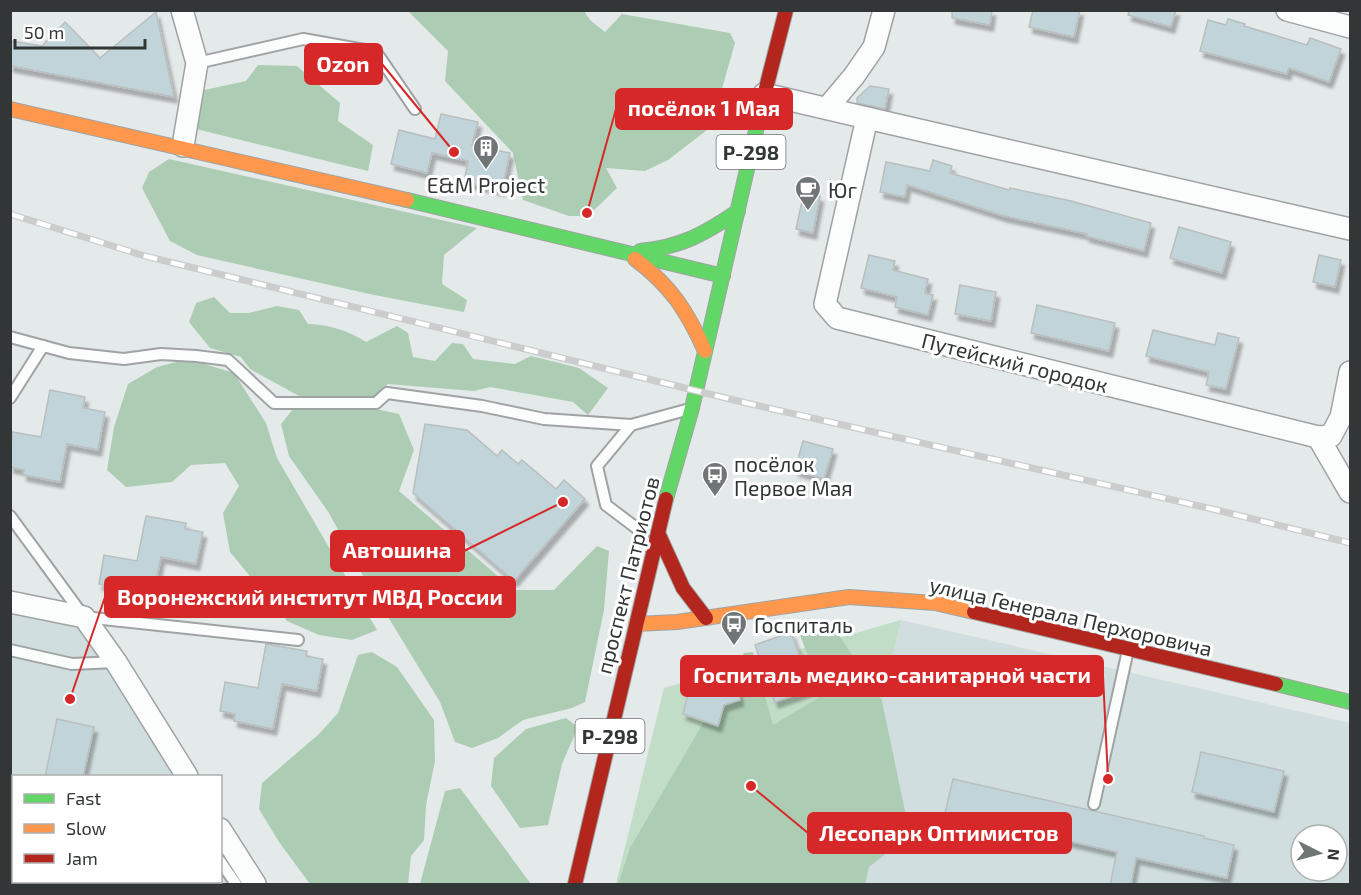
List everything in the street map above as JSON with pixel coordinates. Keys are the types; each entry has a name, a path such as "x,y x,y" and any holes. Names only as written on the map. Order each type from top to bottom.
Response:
{"main road":[{"name":"Р-298","path":"723,276 764,94 786,10"},
{"path":"10,109 183,146 723,276"},
{"path":"625,252 677,246 707,233 738,211"},
{"path":"625,252 653,272 683,303 705,351"},
{"name":"проспект Патриотов","path":"575,885 658,533 692,408 723,276"},
{"path":"658,533 676,579 706,618"},
{"name":"улица Генерала Перхоровича","path":"636,624 706,618 849,597 934,603 1350,702"}],"street":[{"path":"182,10 197,63 183,146"},
{"path":"827,108 854,76 874,47 884,10"},
{"path":"1287,10 1350,27"},
{"path":"764,94 1350,229"},
{"name":"Путейский городок","path":"867,118 825,304 837,318 1318,437"},
{"path":"1350,372 1341,417 1331,436 1318,437 1350,492"},
{"path":"10,602 84,617 116,662 187,775"},
{"path":"222,832 255,885"}],"lane":[{"path":"197,63 303,39 376,52 415,109"},
{"path":"10,337 69,353 124,359 161,354 228,360 274,403 376,403 387,393 482,406 544,419 631,425 692,408"},
{"path":"10,398 43,346"},
{"path":"631,425 597,466 606,505 639,530 652,558"},
{"path":"10,516 84,617 298,640"},
{"path":"10,650 72,664 116,662"},
{"path":"1094,804 1128,650"},
{"path":"222,864 236,885"}],"shaded area":[{"path":"10,608 80,622 176,775 12,775 12,883 222,883 222,848 245,884 11,884"},
{"path":"901,620 1350,723 1350,884 841,884"}],"green space":[{"path":"408,11 584,11 590,20 605,32 622,14 730,33 735,43 711,127 668,160 645,171 606,168 617,188 588,216 569,216 523,200 513,153 445,81 448,51"},
{"path":"258,65 297,66 340,103 338,121 373,145 368,171 196,129 200,91 246,81"},
{"path":"169,159 477,228 444,255 442,284 467,300 464,312 374,295 197,255 170,241 142,188 149,172"},
{"path":"214,297 230,313 249,313 277,306 299,310 308,324 338,329 366,342 397,326 408,333 413,357 435,361 452,343 463,344 473,359 515,364 531,356 579,368 608,388 588,415 573,402 490,387 474,391 388,384 371,401 299,396 250,369 241,357 210,348 189,322 196,303"},
{"path":"188,359 234,373 266,423 277,458 377,630 352,640 319,635 287,621 230,552 223,513 239,486 225,463 191,465 172,482 126,487 107,470 114,427 128,384 157,367"},
{"path":"367,407 399,414 414,450 399,491 514,590 554,590 597,546 609,551 604,610 585,702 572,708 523,720 498,738 472,748 455,742 440,702 363,576 329,513 289,456 281,424 293,409"},
{"path":"901,620 841,884 616,884 664,688"},
{"path":"835,629 882,701 910,835 869,867 865,884 618,884 630,848 744,653 753,652 773,725 823,695 800,635"},
{"path":"372,652 397,667 434,720 435,761 426,805 424,840 411,856 408,884 310,884 279,842 259,809 262,783 319,734 338,713 358,655"},
{"path":"566,718 578,727 562,764 548,825 520,828 491,786 494,758 526,729"},
{"path":"460,788 531,884 420,884 445,791"}],"building":[{"path":"952,10 992,10 990,25 952,18"},
{"path":"1033,10 1080,10 1074,37 1029,27"},
{"path":"1129,10 1176,10 1171,27 1128,15"},
{"path":"156,12 174,97 10,66 10,41 42,46 65,22 100,58"},
{"path":"1228,19 1307,45 1310,38 1341,49 1329,82 1289,68 1287,74 1200,51 1208,20 1226,25"},
{"path":"870,86 889,89 885,109 857,103 857,98"},
{"path":"441,114 478,122 472,145 510,153 502,190 464,182 468,161 432,153 427,173 391,164 399,130 435,139"},
{"path":"933,160 952,166 950,173 1009,190 1010,188 1071,201 1151,223 1144,251 1086,236 1087,234 1004,216 907,185 905,197 880,192 886,162 930,171"},
{"name":"Юг","path":"804,192 820,196 813,233 796,229"},
{"path":"1179,227 1231,242 1222,273 1170,258"},
{"path":"869,255 895,261 893,270 928,279 925,293 933,295 928,315 895,307 897,297 861,288"},
{"path":"1319,255 1341,260 1335,287 1313,282"},
{"path":"960,285 996,292 991,321 955,314"},
{"path":"1037,305 1115,323 1109,351 1031,333"},
{"path":"1153,330 1215,345 1218,333 1239,338 1226,389 1206,385 1209,372 1146,356"},
{"path":"50,390 85,397 83,408 105,412 98,450 67,444 60,482 23,475 24,470 10,467 12,432 41,437"},
{"path":"425,424 467,430 497,456 502,450 518,464 522,460 556,489 564,480 585,499 514,581 413,493"},
{"path":"803,441 833,449 824,479 795,470"},
{"path":"146,516 186,523 185,529 203,532 196,564 161,557 152,602 113,594 114,587 99,584 104,555 137,561"},
{"path":"791,632 812,689 775,702 755,645"},
{"path":"266,644 307,651 306,656 323,659 317,691 282,684 273,729 234,721 235,714 220,711 225,682 258,688"},
{"path":"733,665 740,700 724,705 718,726 683,714 688,693 708,668"},
{"path":"57,719 94,727 83,775 45,775"},
{"path":"1201,752 1284,771 1274,812 1192,792"},
{"path":"953,779 1204,836 1204,838 1234,845 1227,878 1136,858 1131,885 1110,885 1117,852 945,813"}],"railway":[{"path":"10,214 145,256 742,402 1221,511 1350,543"}],"traffic: fast":[{"path":"666,499 692,408 764,96"},
{"path":"407,200 723,276"},
{"path":"640,251 680,243 715,226 738,211"},
{"path":"1276,684 1350,702"}],"traffic: slow":[{"path":"10,109 407,200"},
{"path":"635,259 659,279 677,300 705,351"},
{"path":"636,624 677,622 849,597 935,603 974,612"}],"traffic: jam":[{"path":"764,96 786,10"},
{"path":"575,884 666,499"},
{"path":"658,533 683,588 706,618"},
{"path":"974,612 1276,684"}],"place":[{"name":"Ozon","path":"454,152"},
{"name":"E&M Project","path":"486,171"},
{"name":"Юг","path":"808,212"},
{"name":"посёлок 1 Мая","path":"587,213"},
{"name":"посёлок Первое Мая","path":"715,498"},
{"name":"Автошина","path":"563,502"},
{"name":"Госпиталь","path":"734,647"},
{"name":"Воронежский институт МВД России","path":"70,699"},
{"name":"Госпиталь медико-санитарной части","path":"1108,779"},
{"name":"Лесопарк Оптимистов","path":"751,786"}]}
